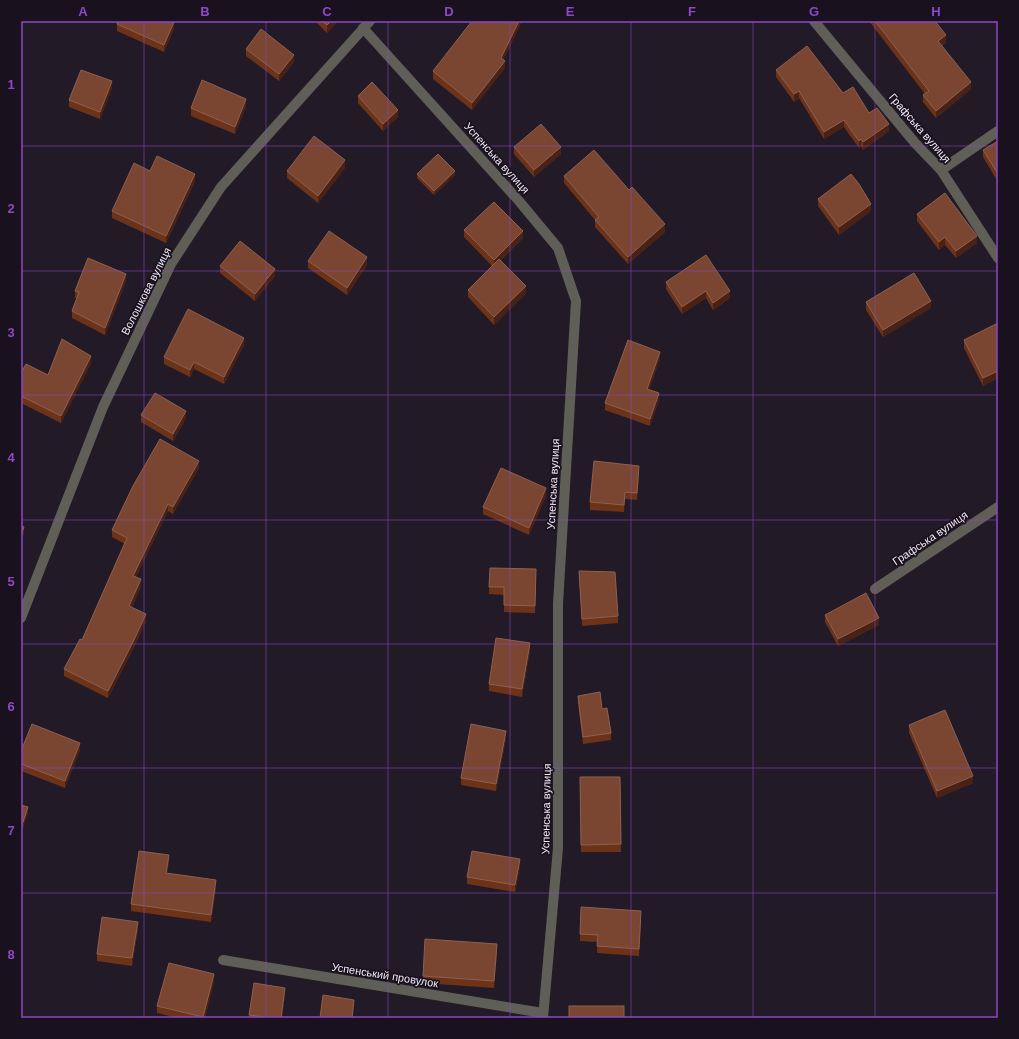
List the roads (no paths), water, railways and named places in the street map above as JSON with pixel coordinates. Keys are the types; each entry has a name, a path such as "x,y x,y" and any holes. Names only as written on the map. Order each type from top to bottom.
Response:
{"street":[{"name":"Графська вулиця","path":"814,21 915,143 941,170 998,258"},
{"name":"Волошкова вулиця","path":"21,618 103,407 171,264 221,187 367,25"},
{"name":"Успенська вулиця","path":"367,25 558,248 576,301 558,604 558,848 543,1016"},
{"path":"941,170 998,131"},
{"name":"Графська вулиця","path":"875,589 998,507"},
{"name":"Успенський провулок","path":"223,960 543,1016"}]}
